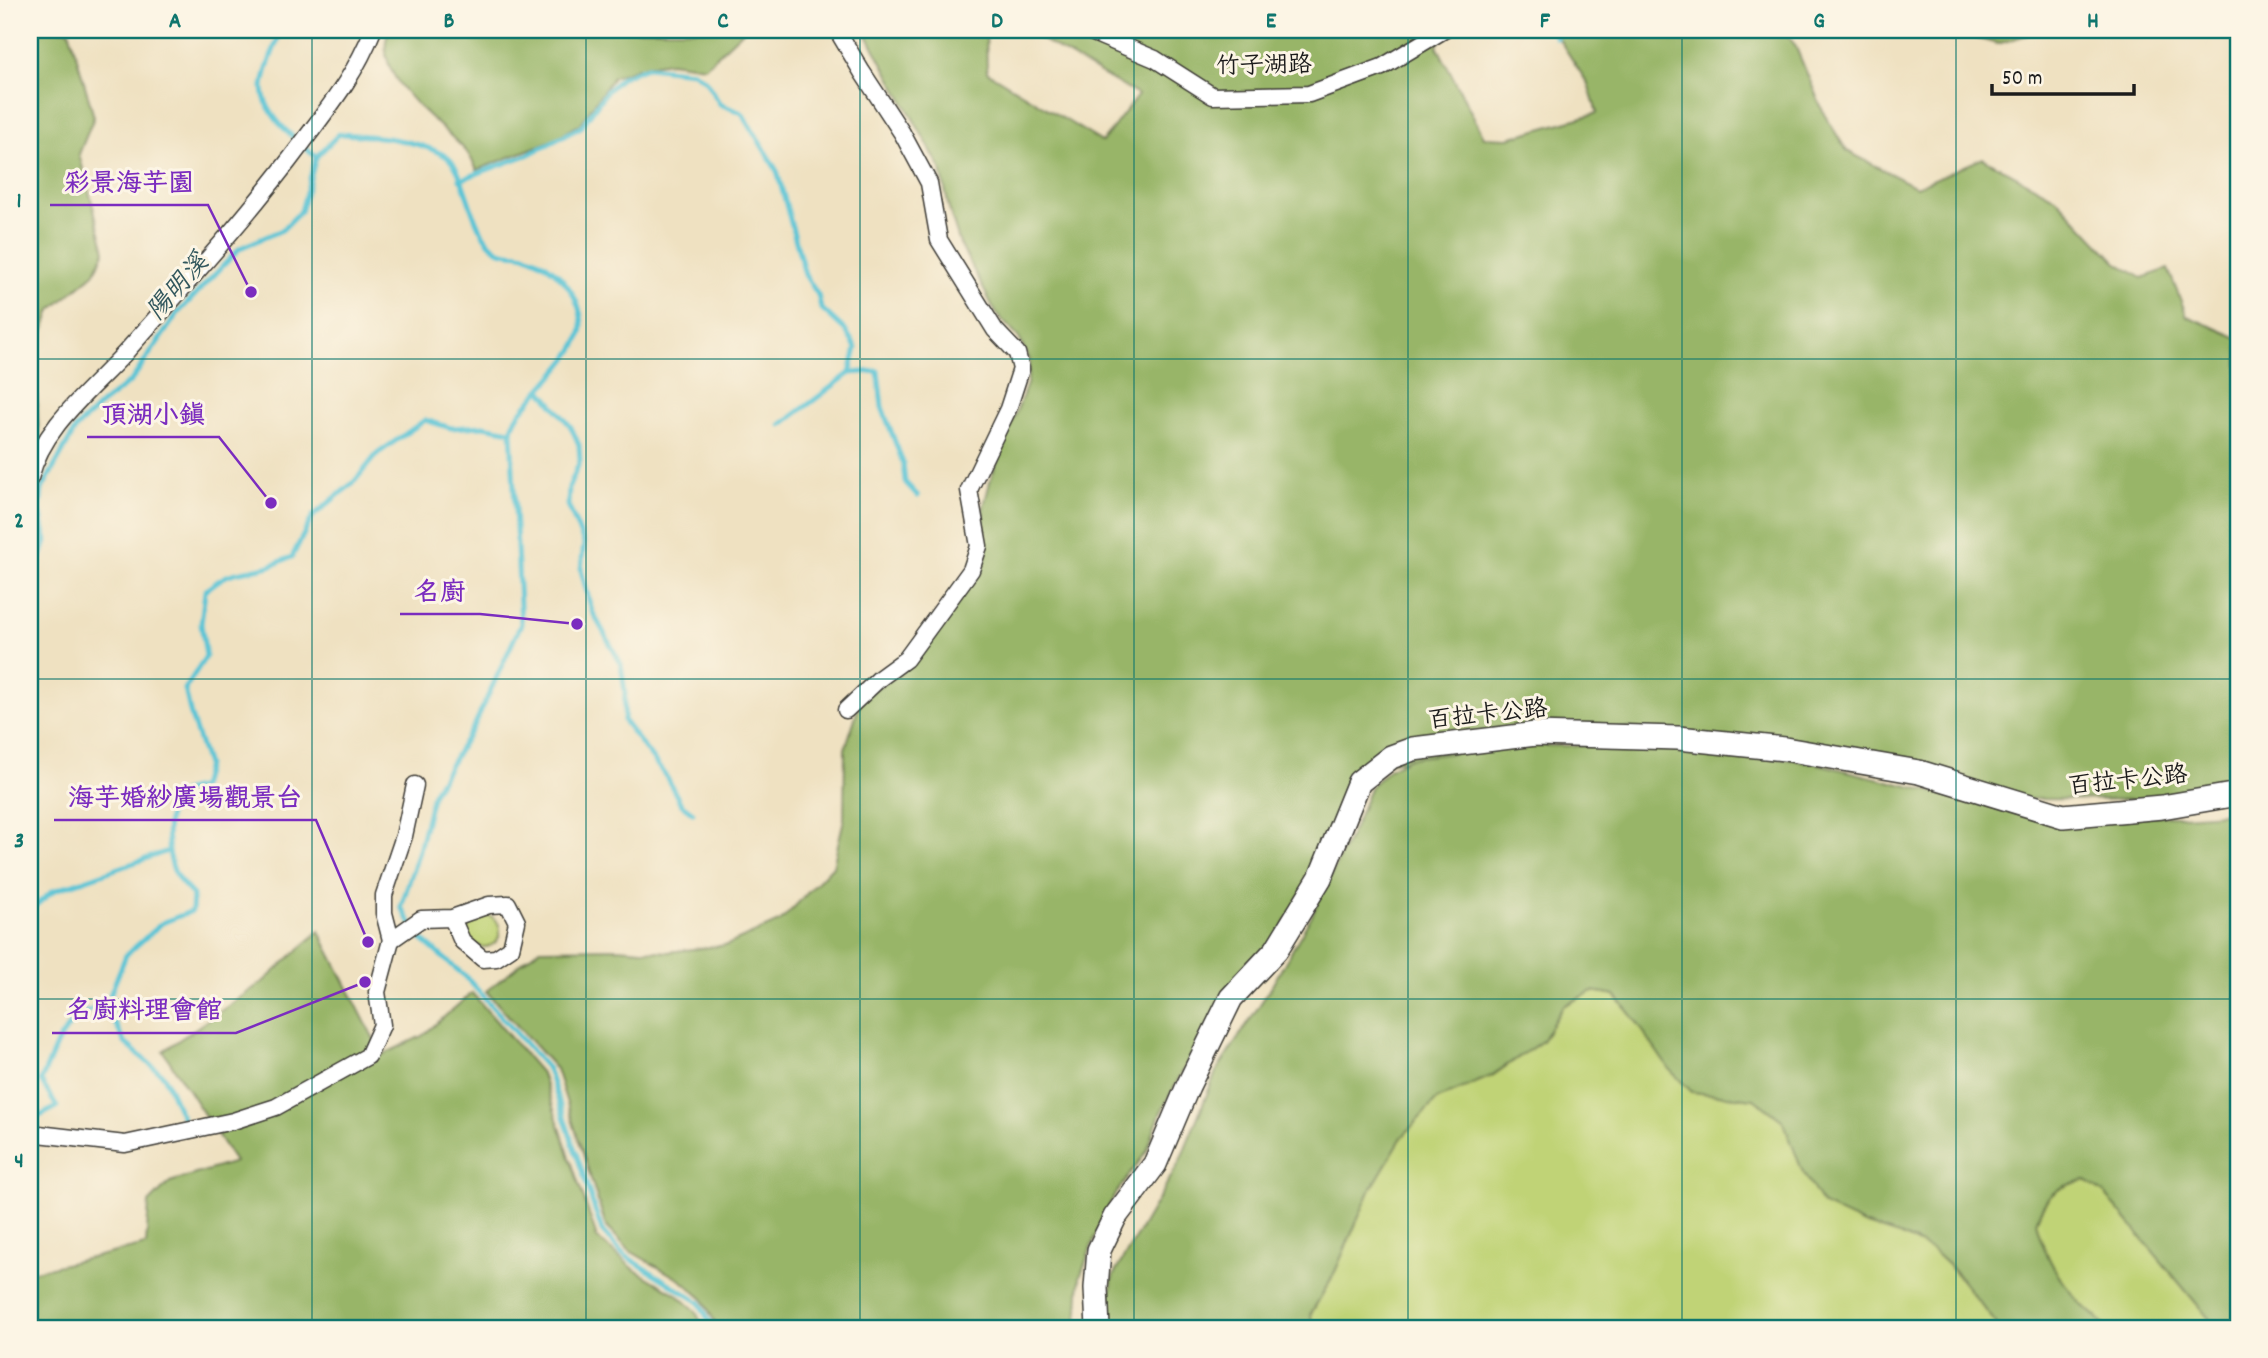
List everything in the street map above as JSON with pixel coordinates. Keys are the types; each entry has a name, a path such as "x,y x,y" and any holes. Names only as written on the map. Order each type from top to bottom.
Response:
{"main road":[{"name":"百拉卡公路","path":"1098,1328 1096,1288 1099,1251 1115,1217 1155,1164 1188,1086 1231,998 1276,950 1320,878 1359,782 1391,757 1413,749 1536,734 1678,737 1785,749 1919,772 2063,816 2162,807 2238,794"}],"street":[{"path":"30,478 51,432 255,205 297,151 350,79 373,30"},
{"path":"837,30 902,133 929,183 939,240 995,330 1017,353 1021,369 1008,410 969,490 979,546 971,570 906,659 880,678 846,710"},
{"name":"竹子湖路","path":"1086,30 1155,59 1213,96 1309,94 1382,67 1444,30"},
{"path":"396,936 384,913 384,894 404,836 415,785"},
{"path":"30,1133 125,1144 233,1121 276,1107 369,1056 382,1025 377,992 396,936 421,919 452,918"}],"green space":[{"path":"30,30 69,30 94,117 79,154 105,251 94,274 51,310 35,358 39,435 30,457"},
{"path":"389,30 744,30 705,67 670,62 644,66 613,77 580,124 553,140 477,170 466,151 424,112 397,81 389,65 385,47"},
{"path":"864,30 986,30 987,72 1102,142 1138,95 1025,30 1444,30 1437,46 1484,137 1508,138 1597,113 1588,84 1553,30 1783,30 1795,45 1824,114 1847,151 1916,187 1983,158 2056,198 2116,262 2142,278 2168,269 2187,316 2238,338 2238,795 2163,800 2027,799 1628,728 1369,765 1273,945 1210,1020 1161,1112 1147,1151 1114,1196 1102,1219 1080,1277 1077,1328 718,1328 702,1298 682,1281 630,1251 606,1226 556,1069 486,991 539,949 617,948 668,952 727,945 781,921 833,866 844,819 845,749 862,697 901,673 938,627 986,559 983,509 991,478 1027,384 1030,360 1019,338 996,313 960,244 941,169"},
{"path":"1946,30 2042,30 1998,44"},
{"path":"1671,745 1810,762 2016,812 2180,816 2238,812 2238,1328 2217,1328 2106,1195 2085,1180 2067,1185 2053,1193 2036,1222 2043,1245 2059,1277 2106,1328 2000,1328 1955,1271 1932,1250 1823,1205 1802,1170 1783,1121 1754,1099 1692,1092 1669,1069 1615,995 1593,991 1563,1006 1542,1041 1491,1076 1437,1099 1402,1137 1370,1191 1334,1274 1311,1313 1312,1328 1110,1328 1107,1313 1113,1276 1179,1163 1216,1072 1270,989 1311,917 1371,786 1390,768 1410,758 1512,746"},
{"path":"484,915 495,920 500,931 495,942 484,947 473,942 468,931 473,920"},
{"path":"319,931 382,1055 422,1036 472,993 542,1074 597,1238 635,1270 678,1295 695,1310 704,1328 30,1328 30,1272 146,1245 149,1203 170,1182 235,1162 163,1051 264,981"},
{"path":"1593,991 1615,995 1636,1021 1725,1095 1754,1099 1784,1121 1802,1170 1864,1224 1902,1236 1932,1250 1954,1271 2000,1328 1312,1328 1311,1314 1334,1274 1370,1191 1402,1137 1437,1099 1492,1076 1542,1041 1563,1006"},
{"path":"2085,1180 2106,1195 2217,1328 2106,1328 2099,1318 2082,1305 2053,1267 2036,1222 2044,1205 2054,1193 2067,1185"}],"waterway":[{"name":"陽明溪","path":"30,591 46,541 40,510 42,489 76,428 131,381 178,313 240,248 282,230 301,211 316,157 275,118 263,88 267,67 281,30"},
{"path":"1552,30 1556,38"},
{"path":"460,180 527,155 581,127 606,92 622,77 647,67 693,72 705,80 720,104 742,113 777,171 805,275 818,295 821,308 846,331 856,348 850,373 878,371 882,407 903,463 905,482 918,496"},
{"path":"316,157 339,134 406,141 444,155 458,172 480,229 488,241 498,250 525,255 546,265 564,281 580,313 582,325 575,348 518,416 511,431 521,624 475,724 433,793 401,907 420,938 465,976 548,1069 602,1231 624,1255 699,1302 713,1328"},
{"path":"781,425 850,373"},
{"path":"541,390 571,427 579,445 580,461 569,487 568,505 584,543 581,570 592,611 621,664 625,692 624,721 667,778 681,804 693,813"},
{"path":"185,1124 164,1076 125,1043 106,1005 126,955 162,923 192,911 193,895 174,870 167,835 174,801 180,794 201,787 207,765 185,689 206,656 201,624 205,591 228,576 292,557 313,516 354,482 377,454 425,420 451,428 483,426 511,431"},
{"path":"30,910 53,891 168,851"},
{"path":"30,1121 57,1107 41,1081 57,1043 76,1015 106,1005"}],"place":[{"name":"彩景海芋園","path":"251,292"},
{"name":"頂湖小鎮","path":"271,503"},
{"name":"名廚","path":"577,624"},
{"name":"海芋婚紗廣場觀景台","path":"368,942"},
{"name":"名廚料理會館","path":"365,982"}]}
